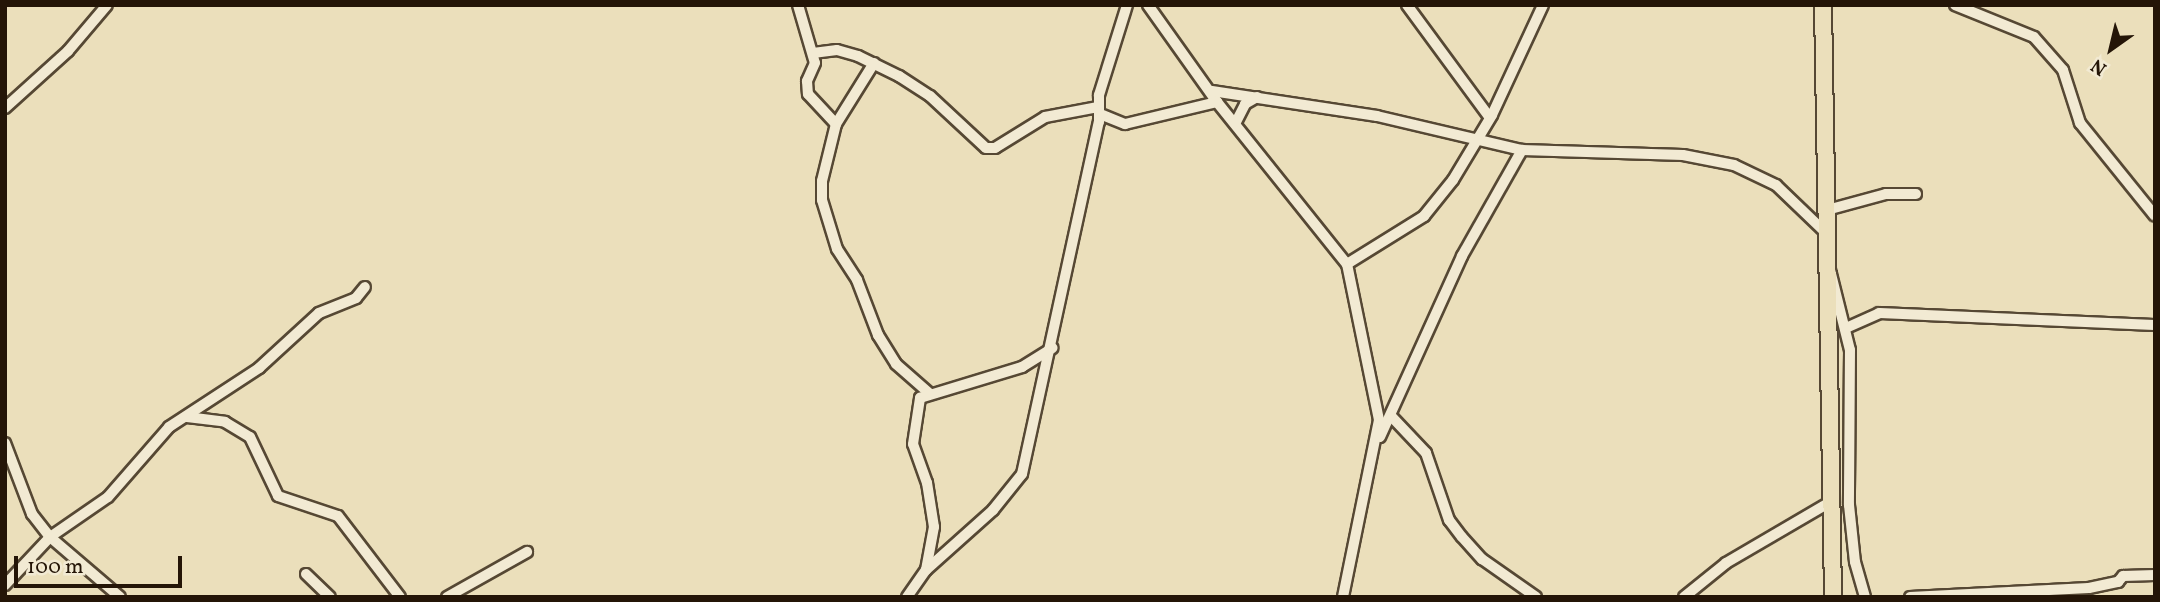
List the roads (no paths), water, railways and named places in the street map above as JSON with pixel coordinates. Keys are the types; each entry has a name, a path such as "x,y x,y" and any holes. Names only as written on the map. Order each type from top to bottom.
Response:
{"highway":[{"path":"1823,5 1833,597"}],"street":[{"path":"5,108 68,51 107,5"},
{"path":"798,5 815,63 807,81 808,94 836,124"},
{"path":"907,597 926,570 993,510 1022,474 1052,348 1099,111 1127,5"},
{"path":"1149,5 1212,91 1217,102 1236,122 1347,264 1352,301 1377,395 1377,444 1343,597"},
{"path":"1407,5 1490,118"},
{"path":"1347,264 1424,216 1453,180 1490,118 1544,5"},
{"path":"1955,5 2034,37 2063,70 2080,122 2155,216"},
{"path":"813,52 837,50 874,63 930,96 986,148 995,148 1045,117 1099,111 1125,124 1217,102"},
{"path":"874,63 836,124 822,181 830,231 889,352 929,393"},
{"path":"1212,91 1478,136 1522,150 1683,155 1734,165 1776,185 1826,233"},
{"path":"1236,122 1245,104 1256,97"},
{"path":"1377,444 1462,257 1522,150"},
{"path":"1827,210 1886,194 1916,194"},
{"path":"1827,264 1838,286 1846,328 1849,505 1855,562 1865,597"},
{"path":"5,585 50,537 108,497 160,435 232,382 259,368 319,313 356,298 365,287"},
{"path":"1846,328 1879,313 2155,325"},
{"path":"926,570 934,527 913,434 918,403 929,393 1022,367 1052,348"},
{"path":"1391,416 1426,453 1449,520 1462,537 1482,559 1536,597"},
{"path":"187,417 225,422 250,437 278,496 338,516 400,597"},
{"path":"5,443 32,514 50,537 120,597"},
{"path":"1684,597 1726,563 1832,501"},
{"path":"447,597 527,552"},
{"path":"306,574 330,597"},
{"path":"1910,597 2089,588 2118,582 2123,576 2155,575"}]}
